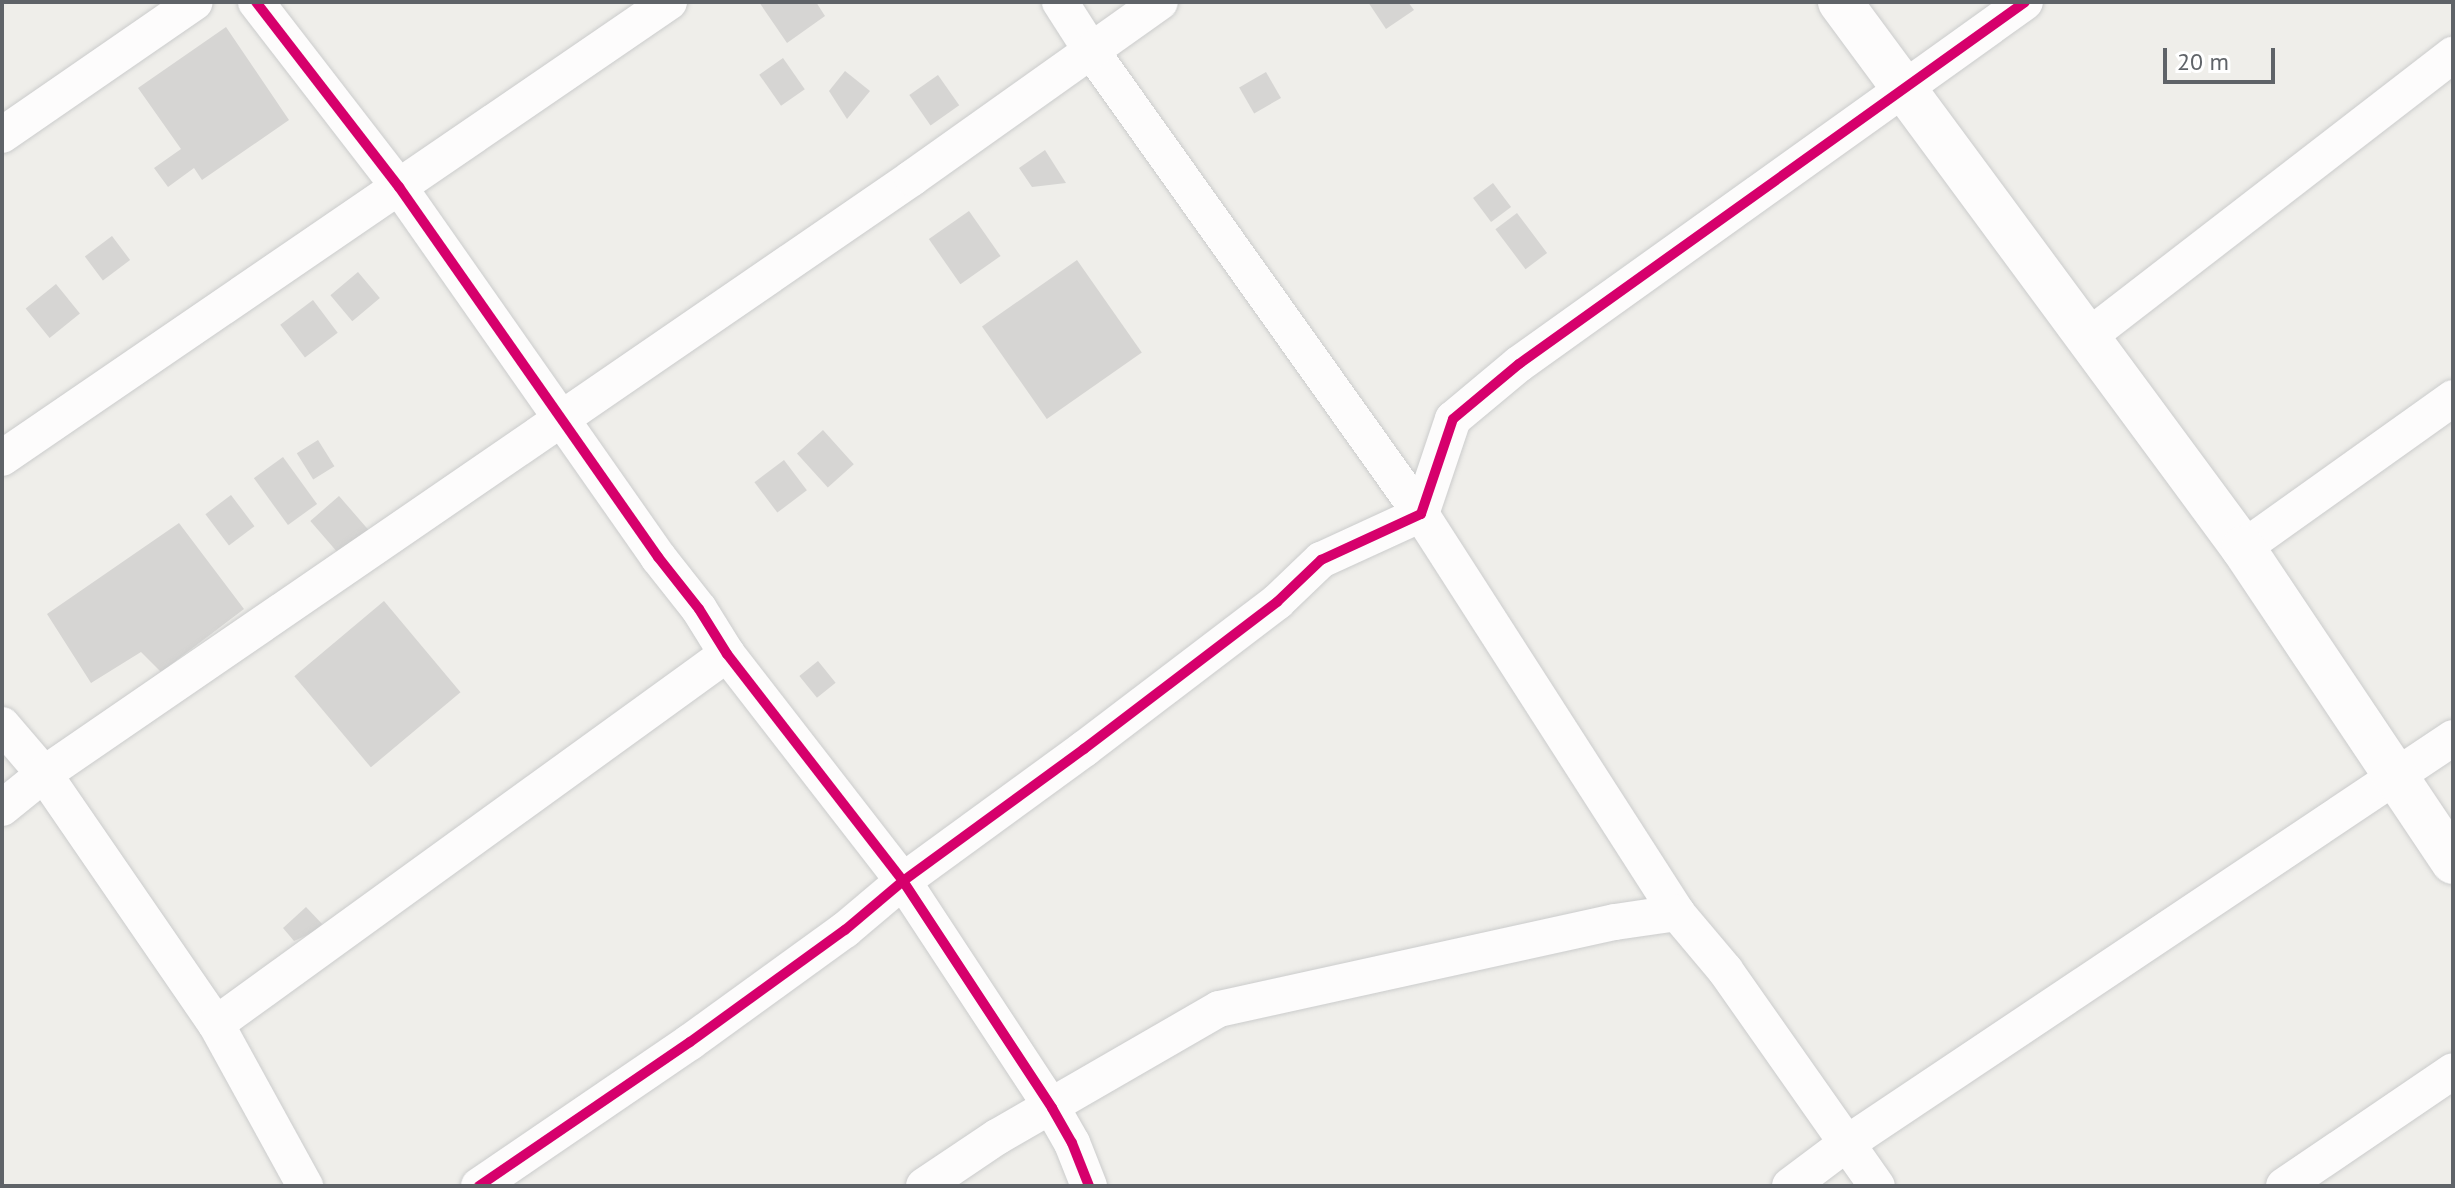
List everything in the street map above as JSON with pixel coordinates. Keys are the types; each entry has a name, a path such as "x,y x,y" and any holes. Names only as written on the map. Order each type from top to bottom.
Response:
{"street":[{"path":"2,135 195,2"},
{"path":"256,2 399,187 699,609 727,654 903,881 1052,1108 1072,1143 1089,1186"},
{"path":"2,458 669,2"},
{"path":"1060,2 1092,52 1421,514 1677,913 1725,970 1877,1186"},
{"path":"2,808 44,774 1092,52 1160,2"},
{"path":"1840,2 2243,548 2453,862"},
{"path":"479,1186 690,1042 845,930 903,881 1084,749 1277,602 1321,560 1421,514 1453,419 1519,364 2025,2"},
{"path":"2089,336 2453,55"},
{"path":"2243,548 2453,398"},
{"path":"216,1024 727,654"},
{"path":"2,725 44,774 216,1024 305,1186"},
{"path":"1790,1186 1846,1144 2453,738"},
{"path":"924,1186 997,1137 1219,1009 1615,922 1677,913"},
{"path":"2284,1186 2453,1071"}],"building":[{"path":"759,2 816,2 825,16 787,43"},
{"path":"1368,2 1408,2 1414,10 1386,29"},
{"path":"226,27 289,120 202,180 194,168 168,187 154,168 181,149 138,88"},
{"path":"783,58 805,89 781,106 759,75"},
{"path":"845,71 870,91 847,119 829,91"},
{"path":"1266,72 1281,98 1254,113 1239,88"},
{"path":"938,75 959,105 931,125 909,95"},
{"path":"1045,150 1066,183 1032,187 1019,168"},
{"path":"1493,183 1511,207 1491,222 1473,198"},
{"path":"969,211 1001,256 960,284 929,239"},
{"path":"1517,213 1547,253 1526,269 1495,229"},
{"path":"112,236 130,260 103,280 85,256"},
{"path":"1077,260 1142,353 1047,419 982,327"},
{"path":"358,272 380,298 352,321 330,295"},
{"path":"56,284 80,314 50,338 26,309"},
{"path":"313,300 338,333 305,357 280,325"},
{"path":"823,430 854,464 828,488 797,453"},
{"path":"318,440 334,466 313,480 297,453"},
{"path":"283,457 317,504 288,525 254,478"},
{"path":"784,460 807,490 777,513 754,482"},
{"path":"231,495 254,526 229,545 205,514"},
{"path":"339,496 370,532 342,557 310,521"},
{"path":"179,523 244,609 161,672 141,652 91,683 47,614"},
{"path":"384,601 460,692 371,767 294,676"},
{"path":"818,661 836,683 817,698 799,676"},
{"path":"306,907 325,927 294,941 283,928"}],"cycle path":[{"path":"256,2 399,187 658,557 699,609 727,654 903,881 1052,1108 1072,1143 1089,1186"},
{"path":"479,1186 690,1042 845,930 903,881 1084,749 1277,602 1321,560 1421,514 1453,419 1519,364 2025,2"}]}
